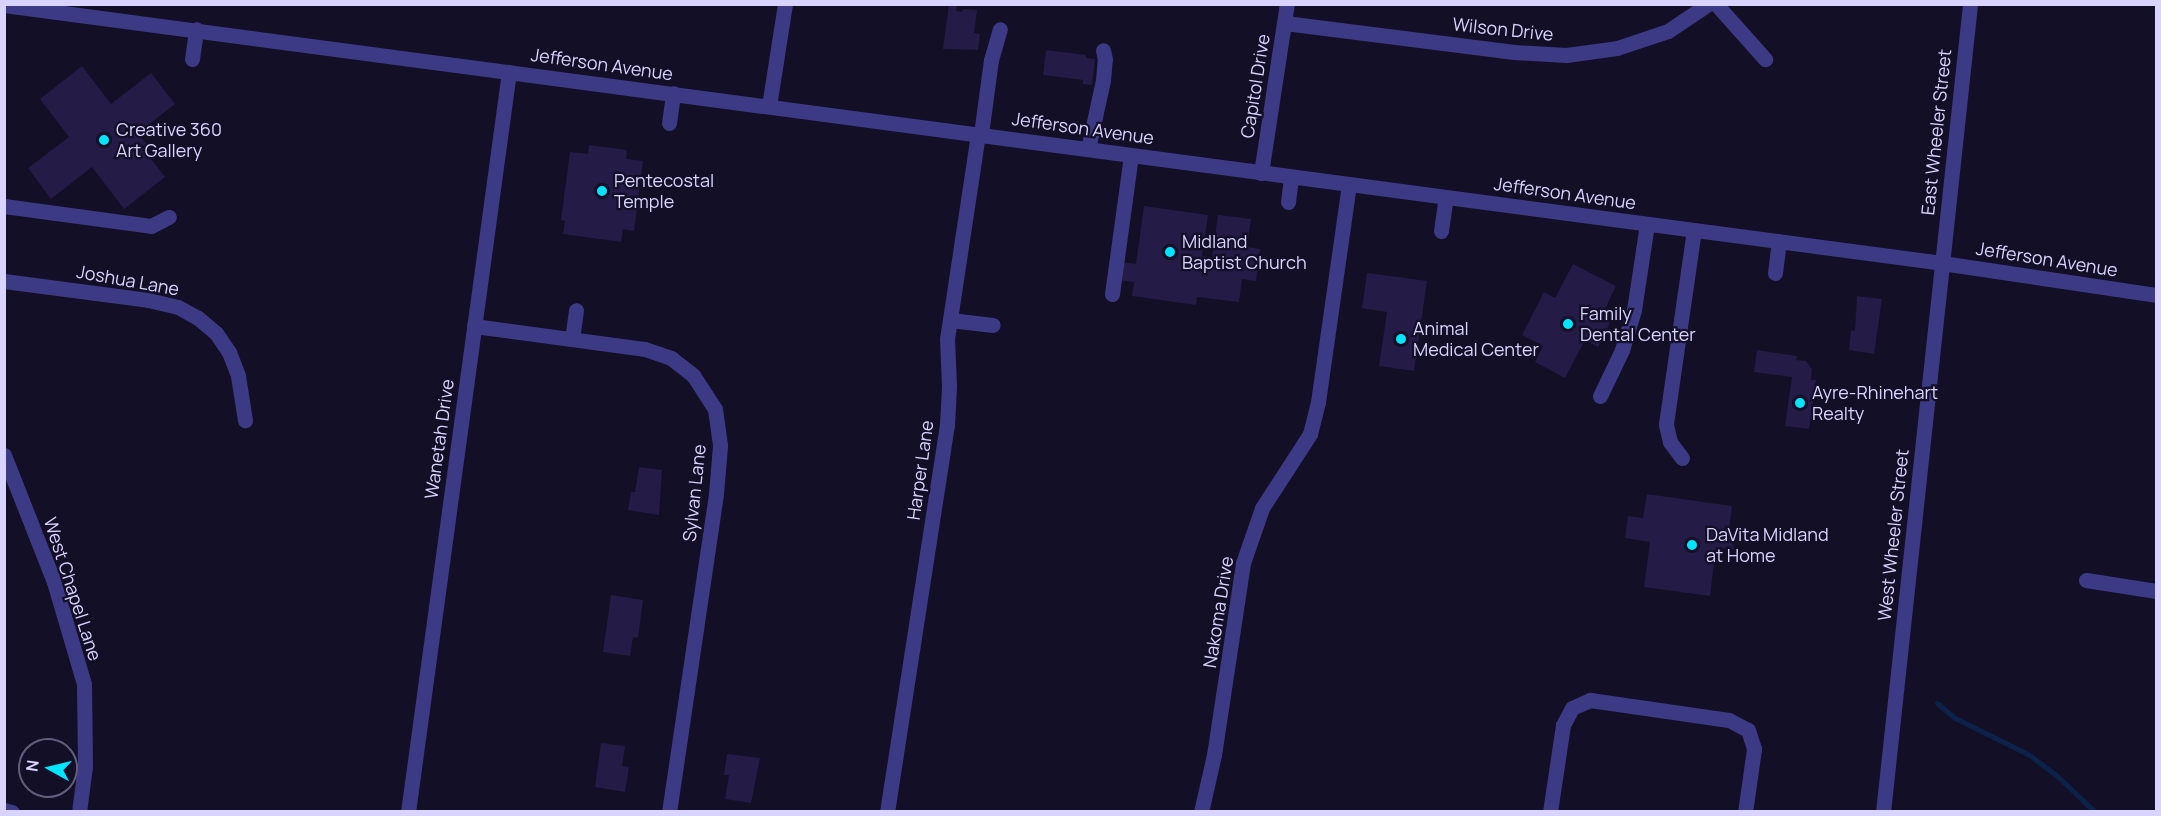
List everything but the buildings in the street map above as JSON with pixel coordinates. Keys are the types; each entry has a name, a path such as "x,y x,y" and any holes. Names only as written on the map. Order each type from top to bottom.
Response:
{"street":[{"path":"769,106 785,4"},
{"name":"Capitol Drive","path":"1261,173 1287,4"},
{"name":"Wilson Drive","path":"1284,22 1514,52 1566,55 1617,48 1668,31 1708,4"},
{"path":"1716,4 1765,59"},
{"name":"East Wheeler Street","path":"1942,263 1970,4"},
{"name":"Jefferson Avenue","path":"4,5 1779,241 2157,295"},
{"path":"192,59 196,29"},
{"name":"Harper Lane","path":"887,812 947,425 949,386 947,339 979,134 1000,29"},
{"path":"1088,149 1103,80 1105,59 1103,50"},
{"name":"Wanetah Drive","path":"408,812 509,72"},
{"path":"669,123 673,93"},
{"path":"1110,290 1131,154"},
{"path":"1288,202 1291,177"},
{"name":"Nakoma Drive","path":"1201,812 1216,744 1243,562 1262,508 1310,434 1318,395 1349,185"},
{"path":"1441,231 1446,197"},
{"path":"4,206 151,226 169,217"},
{"path":"1600,396 1622,350 1634,310 1647,224"},
{"path":"1682,458 1670,442 1666,424 1694,230"},
{"path":"1774,273 1779,241"},
{"name":"West Wheeler Street","path":"1883,812 1942,263"},
{"name":"Joshua Lane","path":"4,280 148,300 178,307 198,318 216,333 229,352 238,376 245,420"},
{"path":"572,339 576,310"},
{"path":"950,320 993,326"},
{"name":"Sylvan Lane","path":"474,326 645,349 671,358 693,375 715,409 720,446 716,494 669,812"},
{"name":"West Chapel Lane","path":"4,455 54,582 84,684 85,766 79,812"},
{"path":"2086,580 2157,591"},
{"path":"1550,812 1563,725 1572,708 1590,700 1729,720 1748,730 1754,749 1745,812"},
{"path":"4,810 12,812"}],"waterway":[{"path":"1937,703 1955,718 2028,754 2055,774 2095,812"}],"place":[{"name":"Creative 360 Art Gallery","path":"104,140"},
{"name":"Pentecostal Temple","path":"602,191"},
{"name":"Midland Baptist Church","path":"1170,252"},
{"name":"Family Dental Center","path":"1568,324"},
{"name":"Animal Medical Center","path":"1401,339"},
{"name":"Ayre-Rhinehart Realty","path":"1800,403"},
{"name":"DaVita Midland at Home","path":"1692,545"}]}
